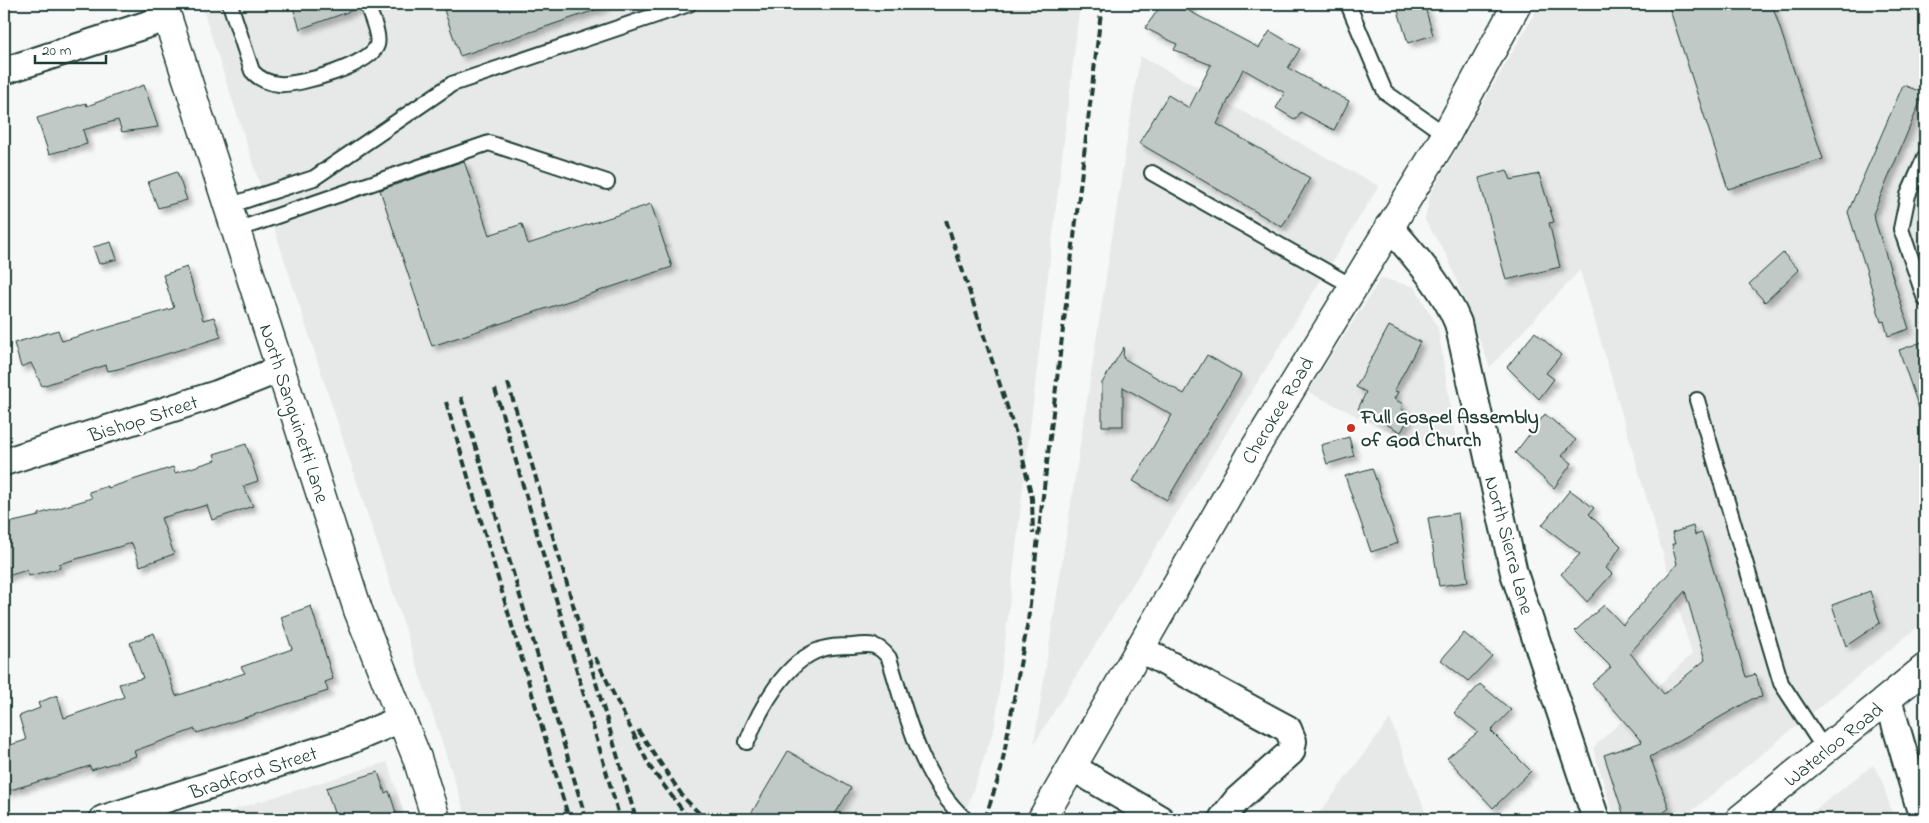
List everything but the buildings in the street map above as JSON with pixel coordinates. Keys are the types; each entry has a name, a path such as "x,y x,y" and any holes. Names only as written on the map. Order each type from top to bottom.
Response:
{"street":[{"name":"Cherokee Road","path":"1042,819 1255,448 1352,286 1446,135 1517,4"},
{"name":"North Sanguinetti Lane","path":"165,11 358,610 417,758 436,819"},
{"path":"4,72 165,11"},
{"name":"North Sierra Lane","path":"1389,226 1436,282 1450,304 1458,323 1514,573 1596,819"},
{"name":"Bishop Street","path":"4,462 217,394 280,369"},
{"path":"1139,648 1288,729 1292,741 1291,752 1237,800 1222,819"},
{"name":"Waterloo Road","path":"1740,819 1925,668"},
{"path":"1888,698 1923,819"},
{"name":"Bradford Street","path":"103,819 349,741 400,719"},
{"path":"1072,767 1160,819"}],"lane":[{"path":"230,4 252,71 259,79 280,84 304,82 343,68 372,52 377,45 377,37 366,4"},
{"path":"232,218 314,178 452,84 689,4"},
{"path":"1348,4 1385,92 1446,135"},
{"path":"232,218 490,143 607,182"},
{"path":"1925,157 1908,195 1901,229 1925,299"},
{"path":"1152,173 1352,286"},
{"path":"1697,400 1781,683 1825,750"},
{"path":"747,742 758,712 774,690 807,656 822,649 870,644 882,649 889,658 916,744 934,782 952,807 965,819"}],"shaded area":[{"path":"201,4 1080,4 995,726 963,819 467,819"},
{"path":"1540,4 1925,4 1925,621 1682,819 1615,819 1593,748 1692,654 1580,270 1490,367 1448,258 1425,220 1430,195"},
{"path":"1140,56 1379,186 1034,744"},
{"path":"1381,278 1415,287 1438,328 1457,448 1416,445 1308,392"},
{"path":"1390,719 1428,819 1315,819"},
{"path":"387,762 406,819 204,819"},
{"path":"1873,765 1881,778 1894,819 1803,819"}],"railway":[{"path":"985,819 1001,770 1028,621 1102,4"},
{"path":"946,220 1020,446 1032,498 1033,534"},
{"path":"508,383 636,819"},
{"path":"495,389 620,819"},
{"path":"461,397 586,819"},
{"path":"446,402 569,819"},
{"path":"595,657 650,767 689,819"},
{"path":"638,730 684,798 705,819"}],"place":[{"name":"Full Gospel Assembly of God Church","path":"1351,428"}]}
